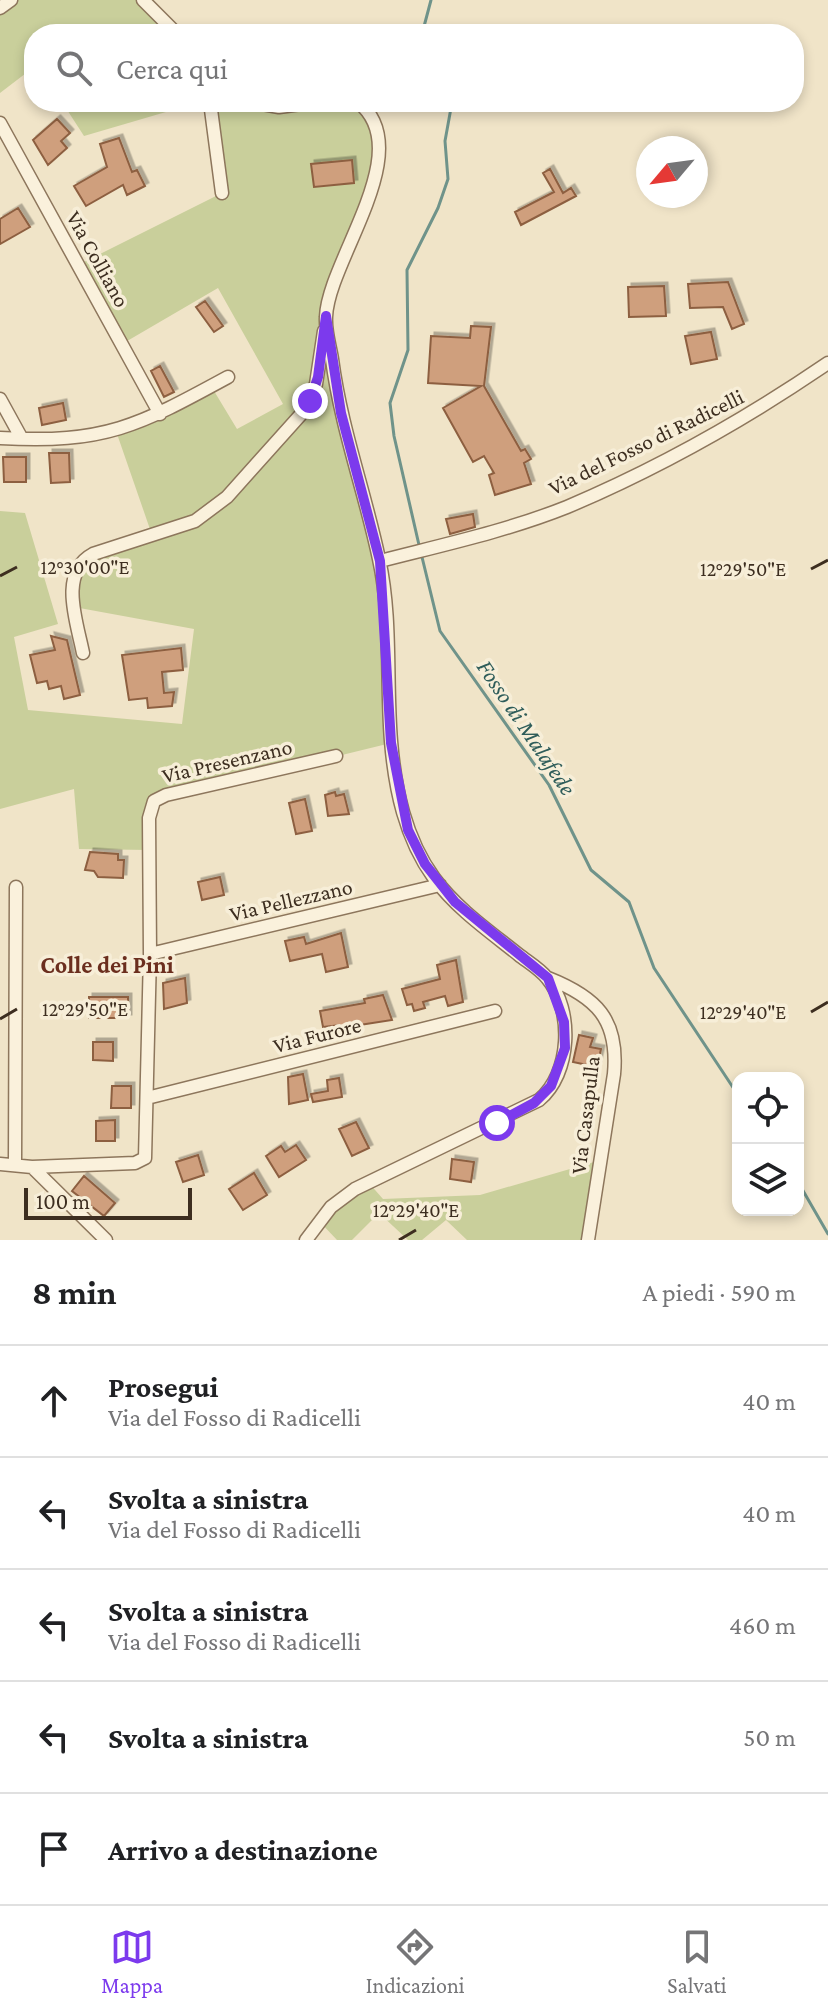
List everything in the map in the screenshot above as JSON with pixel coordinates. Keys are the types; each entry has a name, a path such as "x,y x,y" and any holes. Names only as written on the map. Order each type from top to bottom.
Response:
{"street":[{"path":"0,8 11,0"},
{"path":"143,0 167,24"},
{"path":"211,112 222,193"},
{"path":"83,653 72,591 81,562 93,554 195,521 227,497 310,401 318,377 326,316 342,262 376,174 375,128 365,112"},
{"name":"Via Colliano","path":"0,123 160,414"},
{"path":"306,1240 331,1207 355,1189 511,1117 547,1093 566,1043 562,1015 548,978 468,914 440,885 413,841 399,795 391,743 380,561 341,413 326,316"},
{"name":"Via del Fosso di Radicelli","path":"380,561 565,508 765,406 828,363"},
{"path":"0,438 94,437 160,414 228,377"},
{"path":"0,399 22,439"},
{"name":"Via Presenzano","path":"0,1164 32,1167 141,1162 146,1152 149,818 154,801 166,795 336,756"},
{"name":"Via Pellezzano","path":"150,954 440,885"},
{"path":"15,1165 16,887"},
{"name":"Via Casapulla","path":"548,978 573,988 596,1004 605,1018 614,1051 614,1074 588,1240"},
{"name":"Via Furore","path":"147,1098 495,1011"},
{"path":"32,1167 106,1240"}],"green space":[{"path":"11,0 152,0 172,24 24,24 24,75 0,93 0,8"},
{"path":"68,112 166,112 84,136"},
{"path":"211,112 369,113 377,166 326,316 380,561 391,743 154,801 149,850 79,849 74,789 0,809 0,511 25,513 58,624 14,637 28,710 182,724 194,629 74,607 75,588 87,563 108,549 152,535 116,431 211,386 237,429 283,404 218,288 122,344 78,265 222,193"},
{"path":"601,1160 588,1240 467,1240 446,1220 422,1240 408,1240 379,1213 352,1240 337,1240 319,1221 368,1182 383,1199 480,1195"}],"building":[{"path":"57,119 70,133 61,141 67,148 48,165 33,140"},
{"path":"119,138 132,172 137,170 145,186 127,195 123,185 86,206 74,186 107,167 100,144"},
{"path":"352,160 354,183 314,187 311,164"},
{"path":"550,169 563,193 571,188 576,196 521,225 515,212 554,192 543,173"},
{"path":"18,208 30,227 0,244 0,219"},
{"path":"728,282 744,324 732,329 723,307 690,308 688,284"},
{"path":"664,286 666,316 629,317 628,287"},
{"path":"205,301 223,326 214,332 196,307"},
{"path":"471,326 491,327 484,386 521,451 525,449 531,459 524,463 531,484 495,495 489,475 494,473 484,456 473,462 443,408 481,386 428,383 431,336 470,338"},
{"path":"711,332 717,359 691,364 685,336"},
{"path":"160,366 174,392 164,397 151,371"},
{"path":"63,403 66,420 42,425 39,408"},
{"path":"49,453 69,453 70,482 51,483"},
{"path":"3,457 26,457 26,482 4,482"},
{"path":"473,514 475,527 450,534 446,519"},
{"path":"51,636 67,640 80,695 64,699 61,686 49,689 47,681 37,683 30,655 55,650"},
{"path":"181,648 183,670 162,672 164,693 174,692 172,706 148,708 147,698 129,700 122,655"},
{"path":"335,792 336,796 344,794 349,814 328,816 325,795"},
{"path":"305,799 312,831 296,834 289,803"},
{"path":"90,852 118,854 118,860 124,860 123,878 98,877 94,871 85,870"},
{"path":"220,877 224,895 202,900 198,882"},
{"path":"341,933 348,967 326,972 322,954 290,961 285,941 304,937 306,944"},
{"path":"456,960 463,1002 448,1006 445,996 423,1002 425,1008 414,1011 412,1004 407,1005 402,989 440,979 437,965"},
{"path":"185,978 187,1003 164,1009 163,983"},
{"path":"383,995 392,1020 340,1028 340,1025 323,1027 320,1011 365,1003 364,999"},
{"path":"89,997 128,997 128,1018 89,1018"},
{"path":"579,1035 593,1038 590,1047 601,1049 597,1067 573,1062"},
{"path":"93,1042 113,1042 113,1061 93,1060"},
{"path":"303,1074 308,1100 289,1104 288,1077"},
{"path":"339,1078 342,1097 313,1102 311,1094 328,1091 327,1080"},
{"path":"112,1086 131,1086 131,1108 111,1108"},
{"path":"115,1120 115,1141 96,1141 96,1121"},
{"path":"356,1122 369,1148 352,1156 339,1129"},
{"path":"296,1145 306,1160 279,1177 266,1156 281,1146 285,1152"},
{"path":"198,1155 204,1175 183,1182 176,1162"},
{"path":"452,1159 474,1162 471,1182 450,1179"},
{"path":"254,1173 267,1195 243,1210 229,1189"},
{"path":"84,1176 115,1203 104,1216 72,1191"}],"waterway":[{"path":"425,24 431,0"},
{"path":"419,545 394,436 390,403 408,350 407,270 438,208 448,179 445,141 450,112"},
{"name":"Fosso di Malafede","path":"421,553 440,631 549,785 591,870 629,902 654,968 732,1086"},
{"name":"Fosso di Malafede","path":"804,1192 828,1234"}],"district":[{"name":"Colle dei Pini","path":"107,964"}],"route":[{"path":"310,401 318,377 326,316 341,413 380,561 386,611 391,743 408,830 425,864 455,902 548,978 562,1015 565,1048 547,1093 497,1123"}]}
